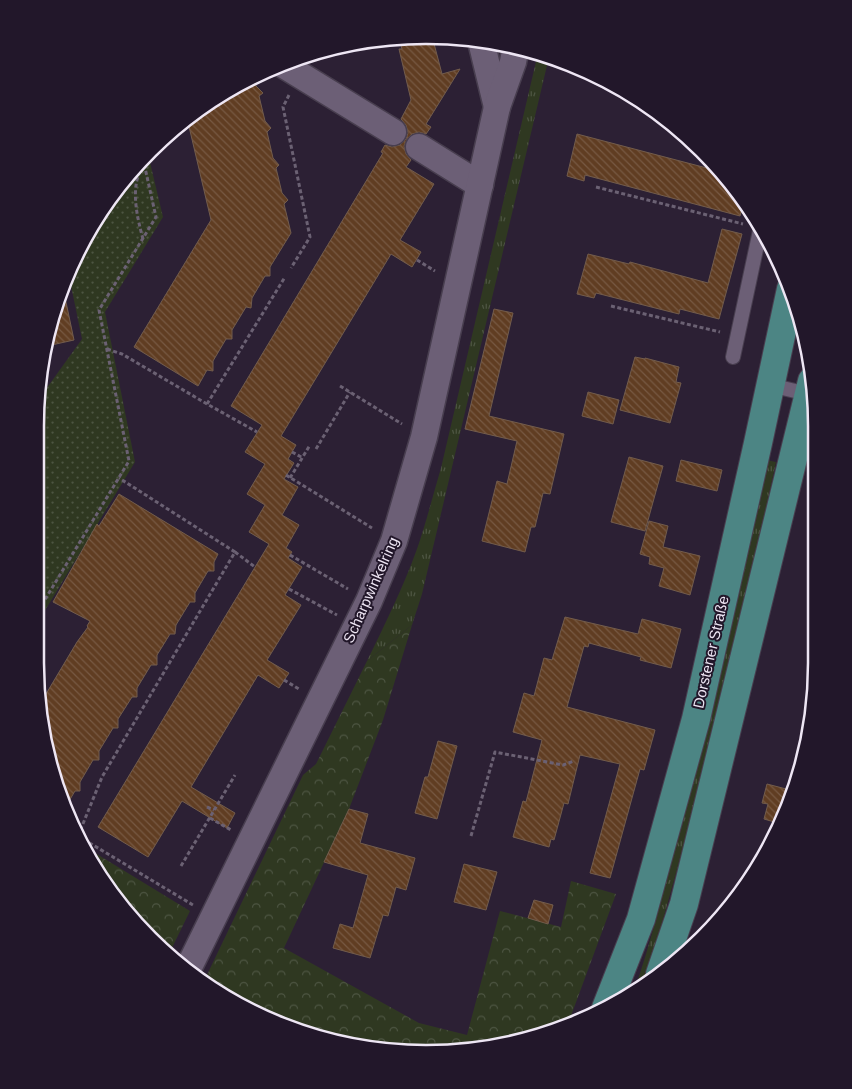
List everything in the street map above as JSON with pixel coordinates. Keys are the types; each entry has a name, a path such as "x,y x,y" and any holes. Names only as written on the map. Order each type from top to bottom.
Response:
{"main road":[{"name":"Dorstener Straße","path":"610,998 641,918 703,691 788,303"},
{"path":"664,962 684,904 807,409"}],"street":[{"name":"Scharpwinkelring","path":"482,48 498,107"},
{"name":"Scharpwinkelring","path":"191,964 357,627 394,542 424,437 498,107 514,54"},
{"path":"291,69 393,132"},
{"path":"419,147 480,185"}],"lane":[{"path":"733,357 759,238"},
{"path":"770,385 806,389"}],"path":[{"path":"290,268 310,237 283,107 291,69"},
{"path":"44,601 129,461 99,310 156,217 145,168"},
{"path":"138,176 136,191 138,219 142,238"},
{"path":"596,187 750,224"},
{"path":"207,404 285,277"},
{"path":"611,306 738,336"},
{"path":"107,349 122,354 257,432"},
{"path":"340,386 424,437"},
{"path":"316,449 350,392"},
{"path":"290,478 310,445"},
{"path":"292,452 303,458"},
{"path":"286,475 394,542"},
{"path":"119,478 236,552 254,567"},
{"path":"81,828 102,777 236,552"},
{"path":"290,555 369,601"},
{"path":"289,588 357,627"},
{"path":"471,836 495,752 563,765 574,761"},
{"path":"181,866 235,775"},
{"path":"207,807 214,810"},
{"path":"89,842 214,918"}],"green space":[{"path":"536,60 547,64 422,594 412,625 367,661 412,563 441,468"},
{"path":"150,162 163,217 105,312 135,462 44,612 44,426 46,389 82,339 71,285 83,257 108,214 123,193"},
{"path":"766,460 776,462 716,722 682,851 647,974 637,982 658,912 704,737"},
{"path":"412,625 383,720 349,809 284,948 419,1023 467,1035 500,911 561,927 571,881 616,894 571,1016 525,1032 476,1042 426,1045 376,1042 327,1032 280,1016 235,994 207,976 303,775 316,764 367,661"},
{"path":"94,852 190,911 172,948 123,896"}],"building":[{"path":"434,44 442,74 460,69 426,124 431,127 426,134 419,132 412,134 404,146 406,154 411,160 406,167 434,184 400,240 421,252 412,267 391,254 281,436 296,445 288,459 294,463 284,479 298,487 282,515 299,525 286,548 292,552 288,558 302,567 285,595 301,605 267,660 289,673 279,688 258,675 191,787 235,813 227,828 182,801 148,857 98,827 269,544 249,532 265,505 247,494 265,464 245,452 262,425 231,406 383,153 381,152 385,145 392,147 400,145 406,139 408,133 406,125 401,119 411,100 399,49 402,49 401,45"},
{"path":"256,84 263,93 259,96 265,121 271,128 267,132 273,158 279,165 276,168 282,193 288,200 284,204 291,233 270,267 270,276 265,276 252,298 251,308 246,307 232,330 232,339 226,339 213,361 213,371 207,370 198,386 134,347 211,220 189,126 214,108"},
{"path":"577,134 708,168 742,211 740,216 585,175 584,181 567,176"},
{"path":"722,229 742,234 719,319 680,309 679,314 596,293 594,298 577,294 588,254 629,264 630,262 708,283"},
{"path":"65,299 74,340 53,345"},
{"path":"494,309 513,313 489,416 564,434 550,494 543,493 535,527 531,527 525,552 482,541 497,481 507,484 517,441 465,429"},
{"path":"635,357 679,367 676,382 681,383 670,423 620,410"},
{"path":"588,392 619,400 613,424 582,416"},
{"path":"629,457 663,466 645,531 611,522"},
{"path":"681,460 722,470 717,491 676,481"},
{"path":"119,494 218,554 214,562 214,571 208,571 195,593 195,602 190,602 176,625 175,634 170,634 157,655 157,665 151,665 137,688 137,697 132,697 118,719 118,728 113,728 99,751 99,760 93,760 80,782 80,791 75,791 70,800 51,738 46,695 90,621 53,602 97,524 99,526"},
{"path":"649,521 668,526 663,547 700,556 690,595 659,586 664,568 649,564 650,557 640,554"},
{"path":"565,617 638,634 642,619 681,629 671,668 640,660 641,657 589,643 588,647 584,646 567,707 655,730 644,770 640,769 610,878 590,873 620,764 580,755 568,804 564,803 554,840 551,839 549,847 513,837 523,801 526,802 542,740 513,732 524,693 534,696 544,658 552,660"},
{"path":"438,741 457,746 437,819 415,813"},
{"path":"767,784 787,789 773,822 764,819 768,804 762,803"},
{"path":"349,809 368,814 360,843 415,858 406,890 396,887 388,916 383,915 370,958 333,948 340,924 353,928 368,875 324,862"},
{"path":"464,864 497,872 486,910 454,902"},
{"path":"534,900 553,905 548,924 528,918"}]}
